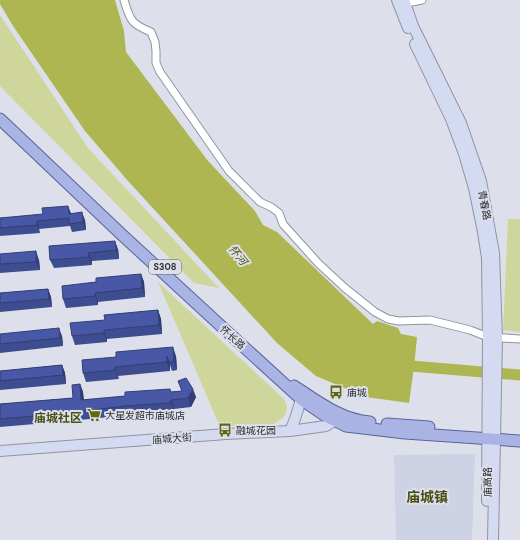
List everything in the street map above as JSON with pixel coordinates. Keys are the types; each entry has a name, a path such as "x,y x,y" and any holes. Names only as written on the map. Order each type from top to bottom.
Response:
{"main road":[{"name":"青春路","path":"397,0 402,16 451,119 464,154 474,188 487,258 492,338"},
{"name":"青春路","path":"408,1 413,26 461,123 481,181 494,253 491,432"},
{"name":"怀长路","path":"0,111 239,337 292,384 303,396"},
{"name":"怀长路","path":"0,119 148,259 303,396 336,417 365,422 520,434"},
{"path":"290,430 303,396"},
{"name":"庙城大街","path":"0,451 290,430 326,426 336,417"},
{"name":"怀长路","path":"491,432 520,441"},
{"name":"庙高路","path":"486,540 491,432"},
{"name":"庙高路","path":"491,432 493,540"}],"street":[{"path":"124,0 129,18 139,27 151,32 155,47 156,63 160,72 229,171 260,202 279,213 284,224 318,263 345,288 375,312 388,319 399,321 430,320 470,330 492,338 520,340"},
{"path":"408,1 422,0"}],"shaded area":[{"path":"0,15 88,148 219,288 194,283 0,86"},
{"path":"508,219 520,219 520,332 503,330"},
{"path":"158,282 284,399 287,407 285,416 274,424 220,427"},
{"path":"475,454 472,540 396,540 394,455"}],"water":[{"path":"0,0 115,0 124,31 126,52 208,161 255,211 263,225 277,232 373,324 377,321 398,328 401,334 417,337 409,403 366,397 316,376 277,343 128,181 85,131 13,26 0,4"}],"building":[{"path":"68,206 69,214 82,212 83,222 69,224 69,218 37,221 37,225 0,228 0,218 43,214 42,208"},
{"path":"115,241 116,250 88,253 89,257 50,260 49,246"},
{"path":"36,251 36,262 0,264 0,254"},
{"path":"141,274 142,288 95,293 95,296 63,299 62,286 96,282 96,278"},
{"path":"48,289 49,299 0,303 0,293"},
{"path":"158,310 159,325 104,330 104,333 72,336 70,323 105,320 104,315"},
{"path":"59,328 60,338 0,344 0,334"},
{"path":"173,347 174,362 169,362 167,356 167,362 115,367 115,370 83,373 82,360 116,357 116,352"},
{"path":"62,365 63,375 0,381 0,371"},
{"path":"186,378 193,389 188,398 171,400 171,403 125,406 0,419 0,404 73,398 72,385 80,384 81,400 125,396 125,392 170,389 171,392 182,391 178,381"}],"waterway":[{"name":"怀河","path":"399,365 520,375"}],"place":[{"name":"庙城","path":"336,392"},
{"name":"大星发超市庙城店","path":"94,415"},
{"name":"融城花园","path":"225,430"}],"district":[{"name":"庙城社区","path":"58,418"},
{"name":"庙城镇","path":"427,497"}]}
